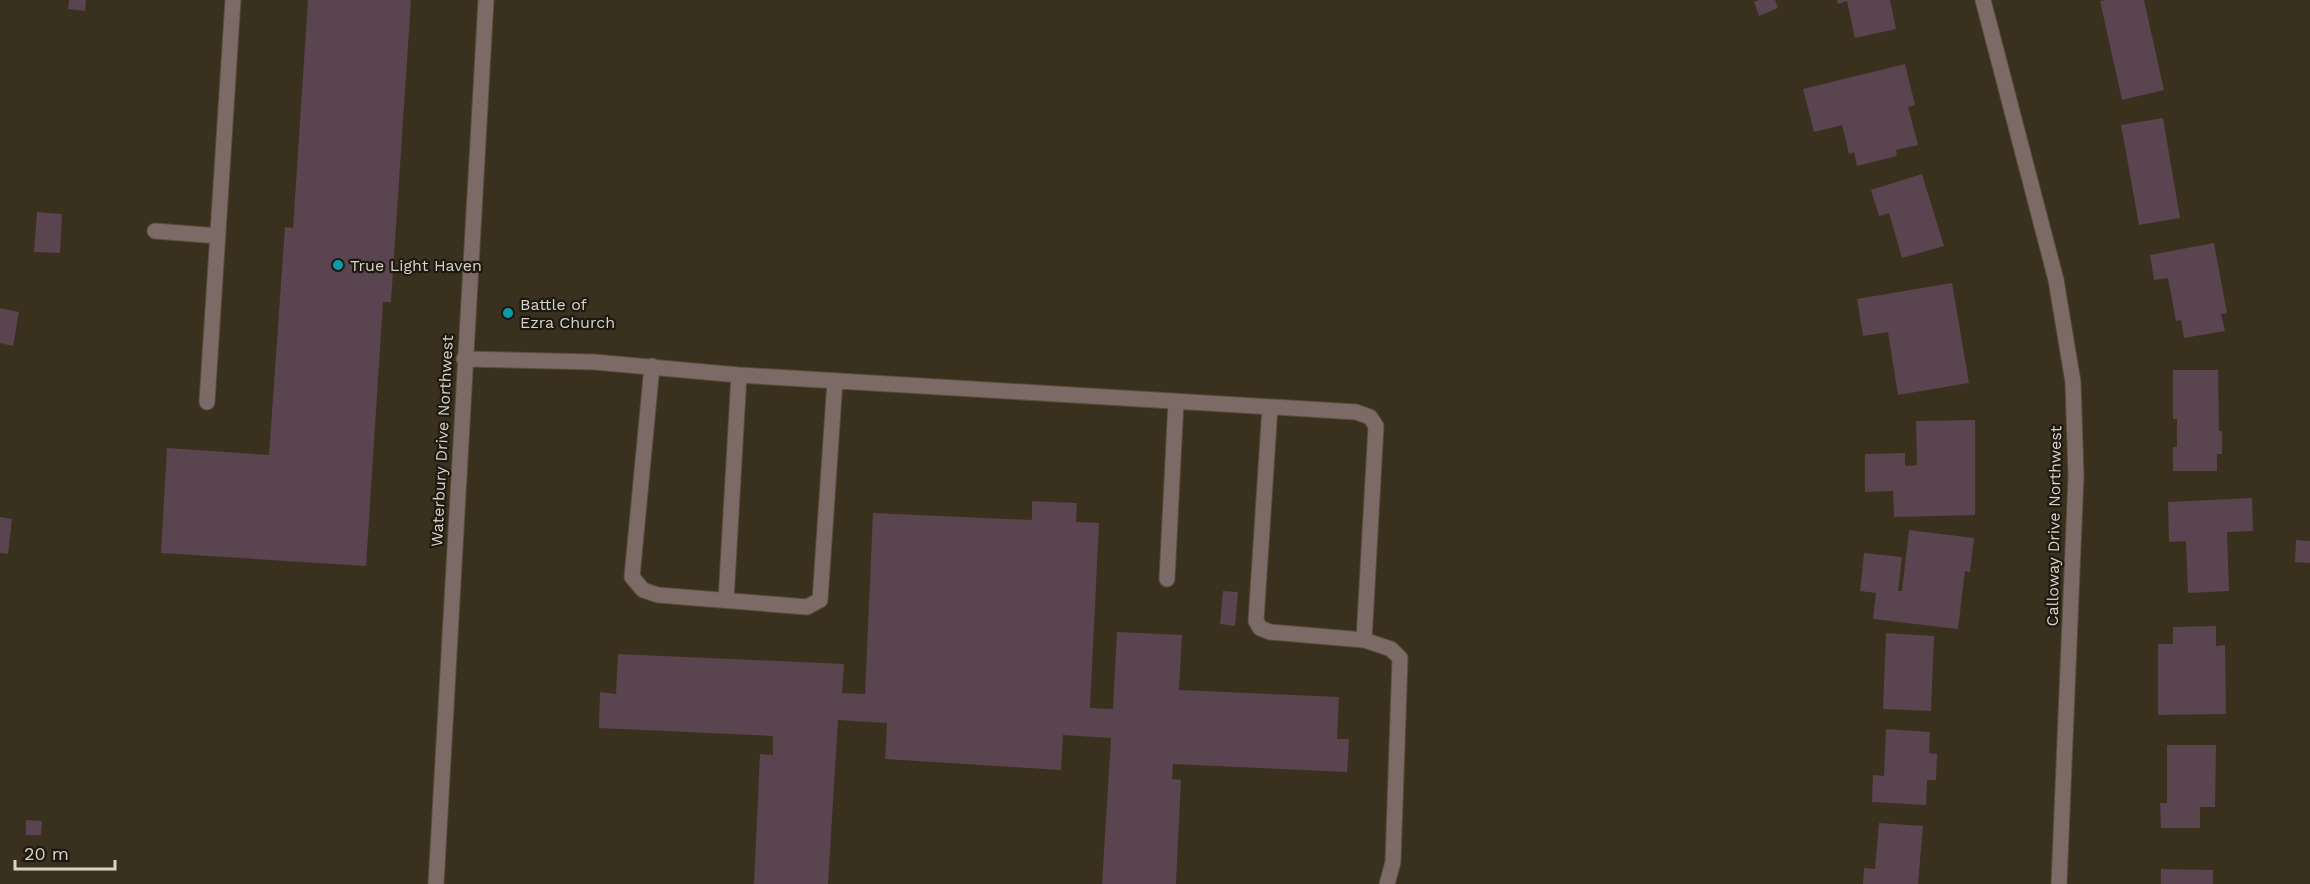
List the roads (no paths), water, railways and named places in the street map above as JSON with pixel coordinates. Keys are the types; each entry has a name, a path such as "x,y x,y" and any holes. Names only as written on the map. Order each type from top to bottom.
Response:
{"street":[{"path":"207,402 233,0"},
{"name":"Waterbury Drive Northwest","path":"436,884 486,0"},
{"name":"Calloway Drive Northwest","path":"1983,0 2056,280 2073,382 2076,476 2059,884"},
{"path":"155,231 218,236"},
{"path":"464,358 594,362 739,375 1356,412 1370,417 1376,426 1364,640"},
{"path":"652,366 632,577 643,590 658,595 807,607 820,600 835,381"},
{"path":"726,600 739,375"},
{"path":"1167,579 1176,401"},
{"path":"1270,407 1256,621 1260,628 1270,632 1364,640 1391,649 1400,658 1393,862 1387,884"}],"place":[{"name":"True Light Haven","path":"338,265"},
{"name":"Battle of Ezra Church","path":"508,313"}]}
